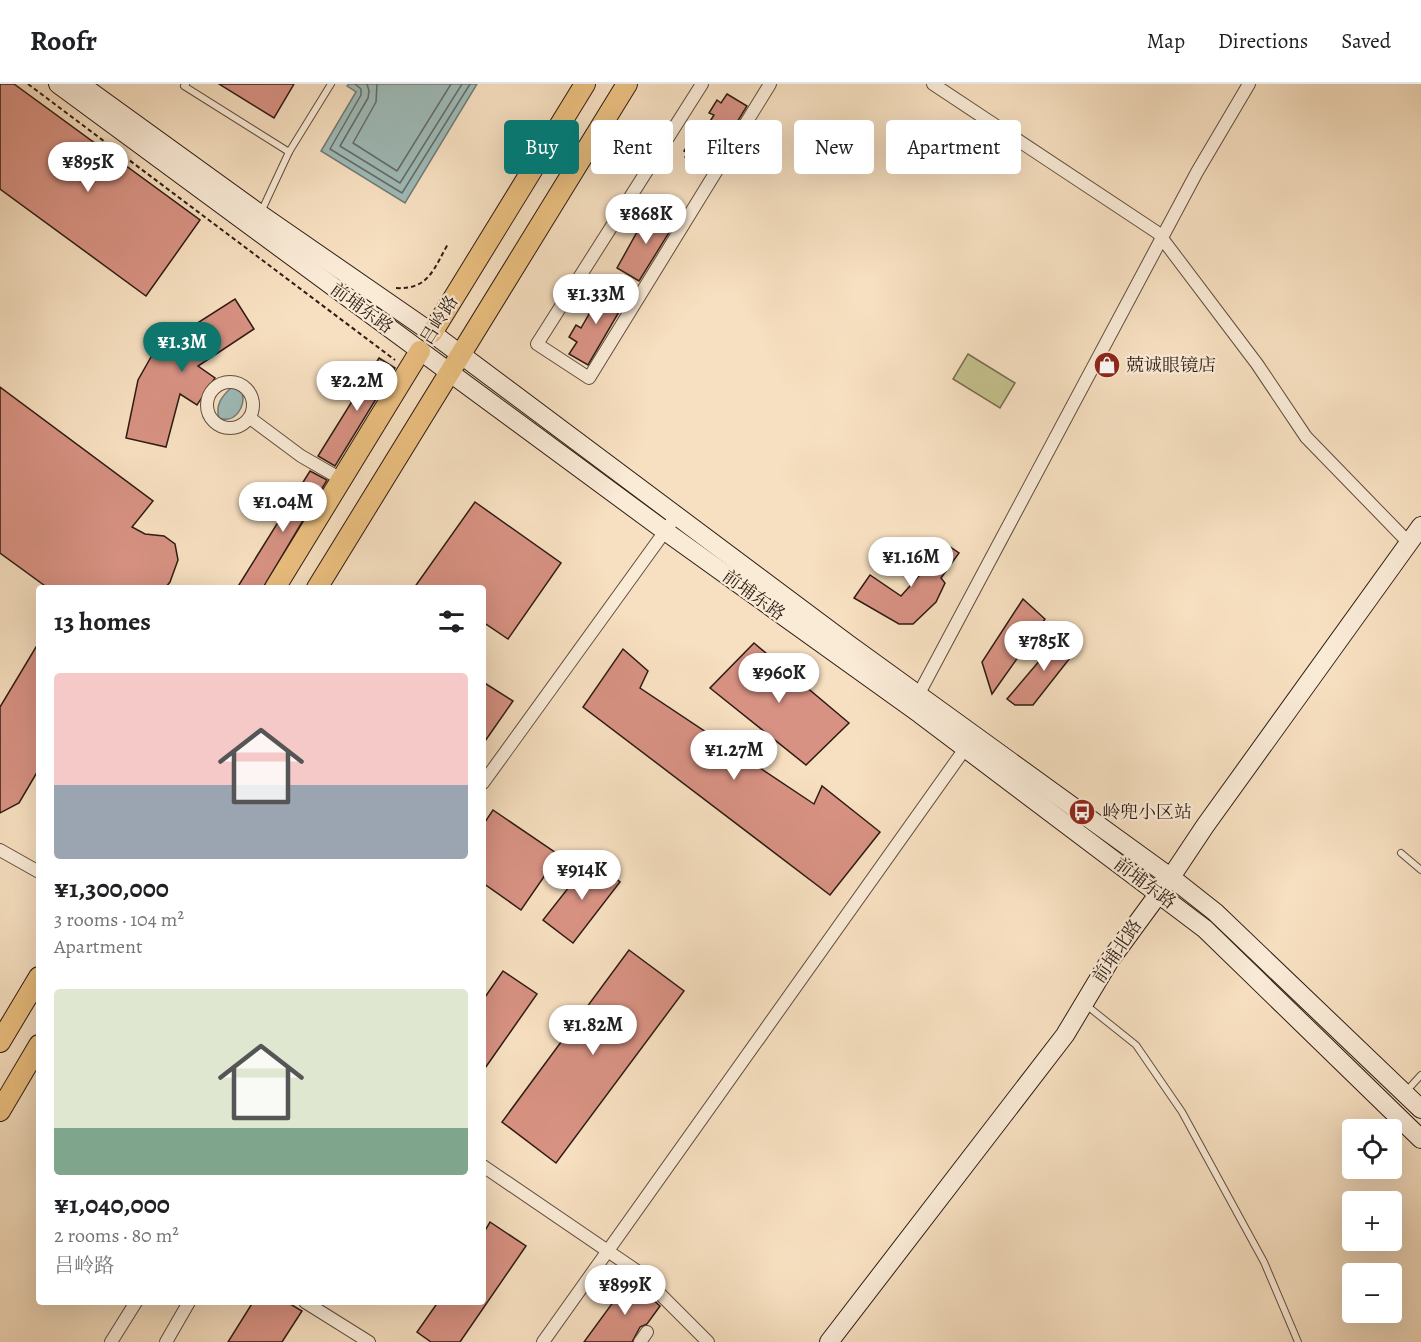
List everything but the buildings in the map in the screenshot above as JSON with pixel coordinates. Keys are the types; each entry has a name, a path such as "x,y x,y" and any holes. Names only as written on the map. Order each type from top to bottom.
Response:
{"main road":[{"name":"前埔东路","path":"58,84 665,531 915,701"},
{"name":"吕岭路","path":"277,585 585,84"},
{"name":"吕岭路","path":"319,585 627,84"},
{"name":"前埔东路","path":"85,86 260,214 432,333 676,516 915,701 970,741 1171,877 1215,912 1421,1109"},
{"name":"前埔北路","path":"829,1342 1065,1035 1110,960 1421,526"},
{"name":"前埔东路","path":"970,741 1205,929 1421,1139"},
{"path":"0,1042 36,982"},
{"path":"0,1111 36,1050"}],"street":[{"path":"702,84 537,344 589,378 770,84"},
{"path":"933,84 1158,233 1257,364 1306,436 1409,543"},
{"path":"915,701 1197,172 1249,84"},
{"path":"250,418 301,456 341,479"},
{"path":"486,779 676,516"},
{"path":"543,1342 970,741"},
{"path":"0,850 36,870"},
{"path":"486,1168 637,1271 708,1342"},
{"path":"111,1342 133,1305"},
{"path":"166,1342 187,1305"},
{"path":"310,1305 369,1342"}],"lane":[{"path":"186,84 184,86 289,152"},
{"path":"260,214 289,152 331,84"},
{"path":"1401,852 1421,870"},
{"path":"1083,1002 1136,1046 1182,1112 1264,1262 1298,1342"},
{"path":"1411,1086 1421,1075"}],"path":[{"path":"28,84 408,370"}],"shaded area":[{"path":"968,354 1015,383 1000,408 953,379"}],"water":[{"path":"349,84 477,84 405,203 321,151 356,92 347,86"},
{"path":"231,388 237,388 242,392 241,408 230,419 219,418 220,401"}],"place":[{"name":"兢诚眼镜店","path":"1107,365"},
{"name":"岭兜小区站","path":"1082,812"}]}
